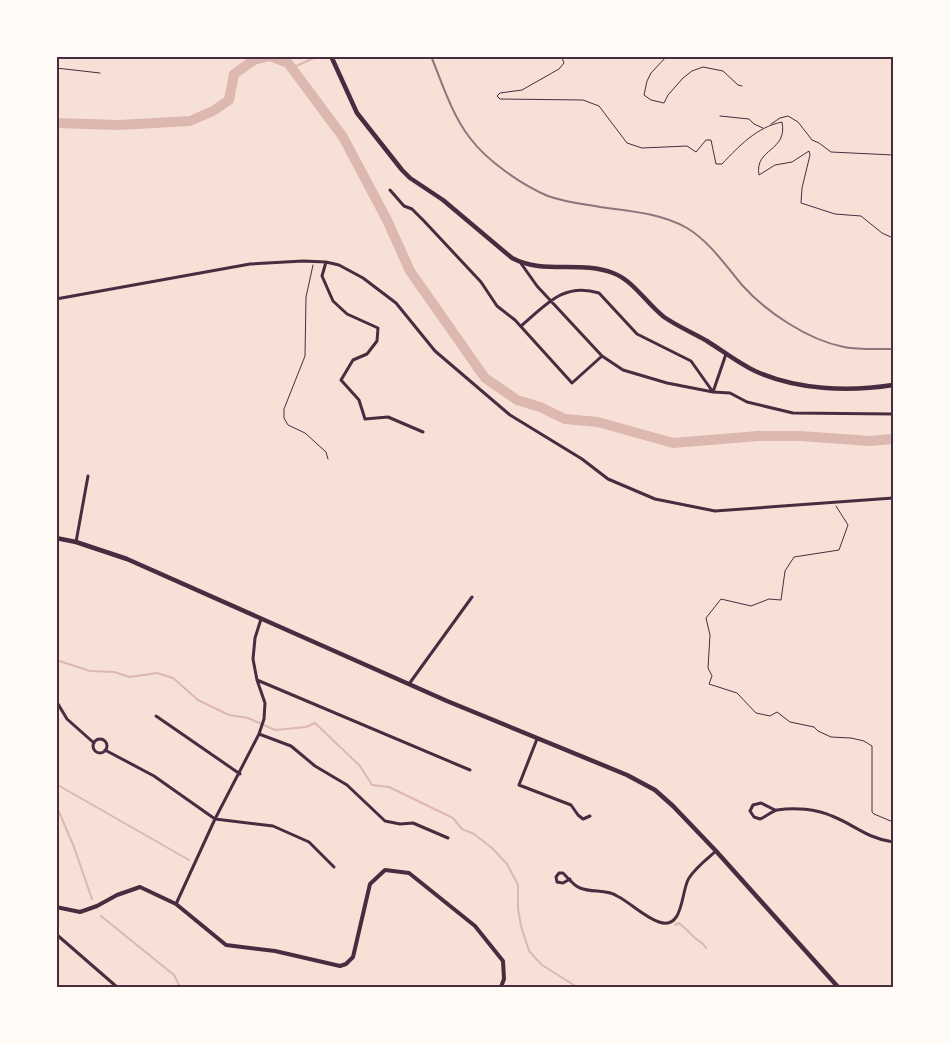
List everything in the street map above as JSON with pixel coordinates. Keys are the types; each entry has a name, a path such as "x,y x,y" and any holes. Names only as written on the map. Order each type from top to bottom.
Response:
{"main road":[{"path":"331,56 352,105 386,151 410,178 444,200 502,250 520,262 544,267 593,268 613,273 629,282 664,316 756,372 807,386 861,388 893,385"},
{"path":"56,538 76,542 127,559 408,684 627,774 655,790 716,851 838,987"}],"street":[{"path":"390,190 404,206 412,209 424,221 481,282 497,306 509,314 521,326 572,384 602,356"},
{"path":"326,262 322,276 333,301 347,314 378,328 377,340 366,354 354,360 341,380 359,400 365,419 388,417 424,432"},
{"path":"56,299 250,264 326,262 339,265 363,278 396,303 435,351 510,415 582,459 608,479 654,499 715,511 893,498"},
{"path":"520,262 537,286 602,356 623,370 667,383 713,392 730,393 747,402 793,413 893,414"},
{"path":"521,326 561,293 572,290 590,290 598,293 637,334 691,361 713,392"},
{"path":"713,392 726,354"},
{"path":"76,542 88,476"},
{"path":"408,684 472,597"},
{"path":"176,904 215,819 240,774 261,729 265,703 257,680 253,659 255,638 261,619"},
{"path":"257,680 470,770"},
{"path":"58,704 67,719 94,743 95,751 100,753 106,750"},
{"path":"156,716 240,774"},
{"path":"259,734 291,746 315,766 346,785 384,821 400,824 413,823 448,838"},
{"path":"538,739 519,785 572,805 583,819 590,816"},
{"path":"94,743 98,740 104,740 106,750"},
{"path":"106,750 154,776 215,819 273,826 309,842 334,867"},
{"path":"775,810 760,819 754,817 750,811 753,805 761,803 775,810 806,810 824,813 867,836 893,842"},
{"path":"570,880 579,888 615,894 658,922 669,923 679,913 684,886 693,872 716,851"},
{"path":"57,907 80,912 140,887 176,904 226,946 275,951 340,966 346,964 353,957 370,884 385,870 409,873 475,926 504,961 502,987"},
{"path":"56,934 116,987"}],"path":[{"path":"554,56 562,58 564,63 559,69 522,90 500,93 497,96 500,99 583,100 591,102 599,106 627,143 642,148 687,146 696,152 706,140 711,140 716,164 722,164 751,136 780,118 788,116 798,122 812,140 831,152 893,155"},
{"path":"666,56 656,66 647,81 644,95 651,100 664,103 668,95 683,78 692,71 703,67 723,71 738,85 742,86"},
{"path":"56,68 100,74"},
{"path":"720,116 749,118 762,128 782,122 784,130 781,140 761,160 758,166 759,175 775,165 792,162 809,151 810,156 802,188 801,203 835,214 861,216 882,233 893,238"},
{"path":"313,262 306,297 305,356 284,409 284,418 288,425 305,433 326,452 328,459"},
{"path":"834,503 848,525 839,550 794,557 785,571 781,600 769,599 750,606 721,599 706,618 710,635 708,668 712,676 709,684 737,693 756,713 770,716 777,712 790,722 814,726 818,731 831,737 851,738 870,743 872,746 872,812 893,822"}],"waterway":[{"path":"56,123 119,125 190,121 213,111 229,100 234,74 254,60 270,56 288,63 343,137 387,220 410,271 485,378 517,400 540,407 565,419 598,422 673,443 758,436 800,436 870,441 893,439"},
{"path":"292,68 318,56"},
{"path":"56,660 90,671 114,672 130,677 157,673 173,678 198,700 229,715 248,718 275,730 306,727 315,723 360,766 372,785 389,787 453,818 462,829 474,834 492,848 507,864 518,885 518,909 529,951 542,965 577,987"},
{"path":"56,784 189,860"},
{"path":"56,805 74,847 92,899"},
{"path":"101,916 174,975 180,987"},
{"path":"675,925 679,923 706,948"}],"railway":[{"path":"431,56 448,98 470,138 495,164 516,179 548,196 560,200 645,213 677,223 703,240 752,295 788,324 816,338 844,347 893,349"}]}
